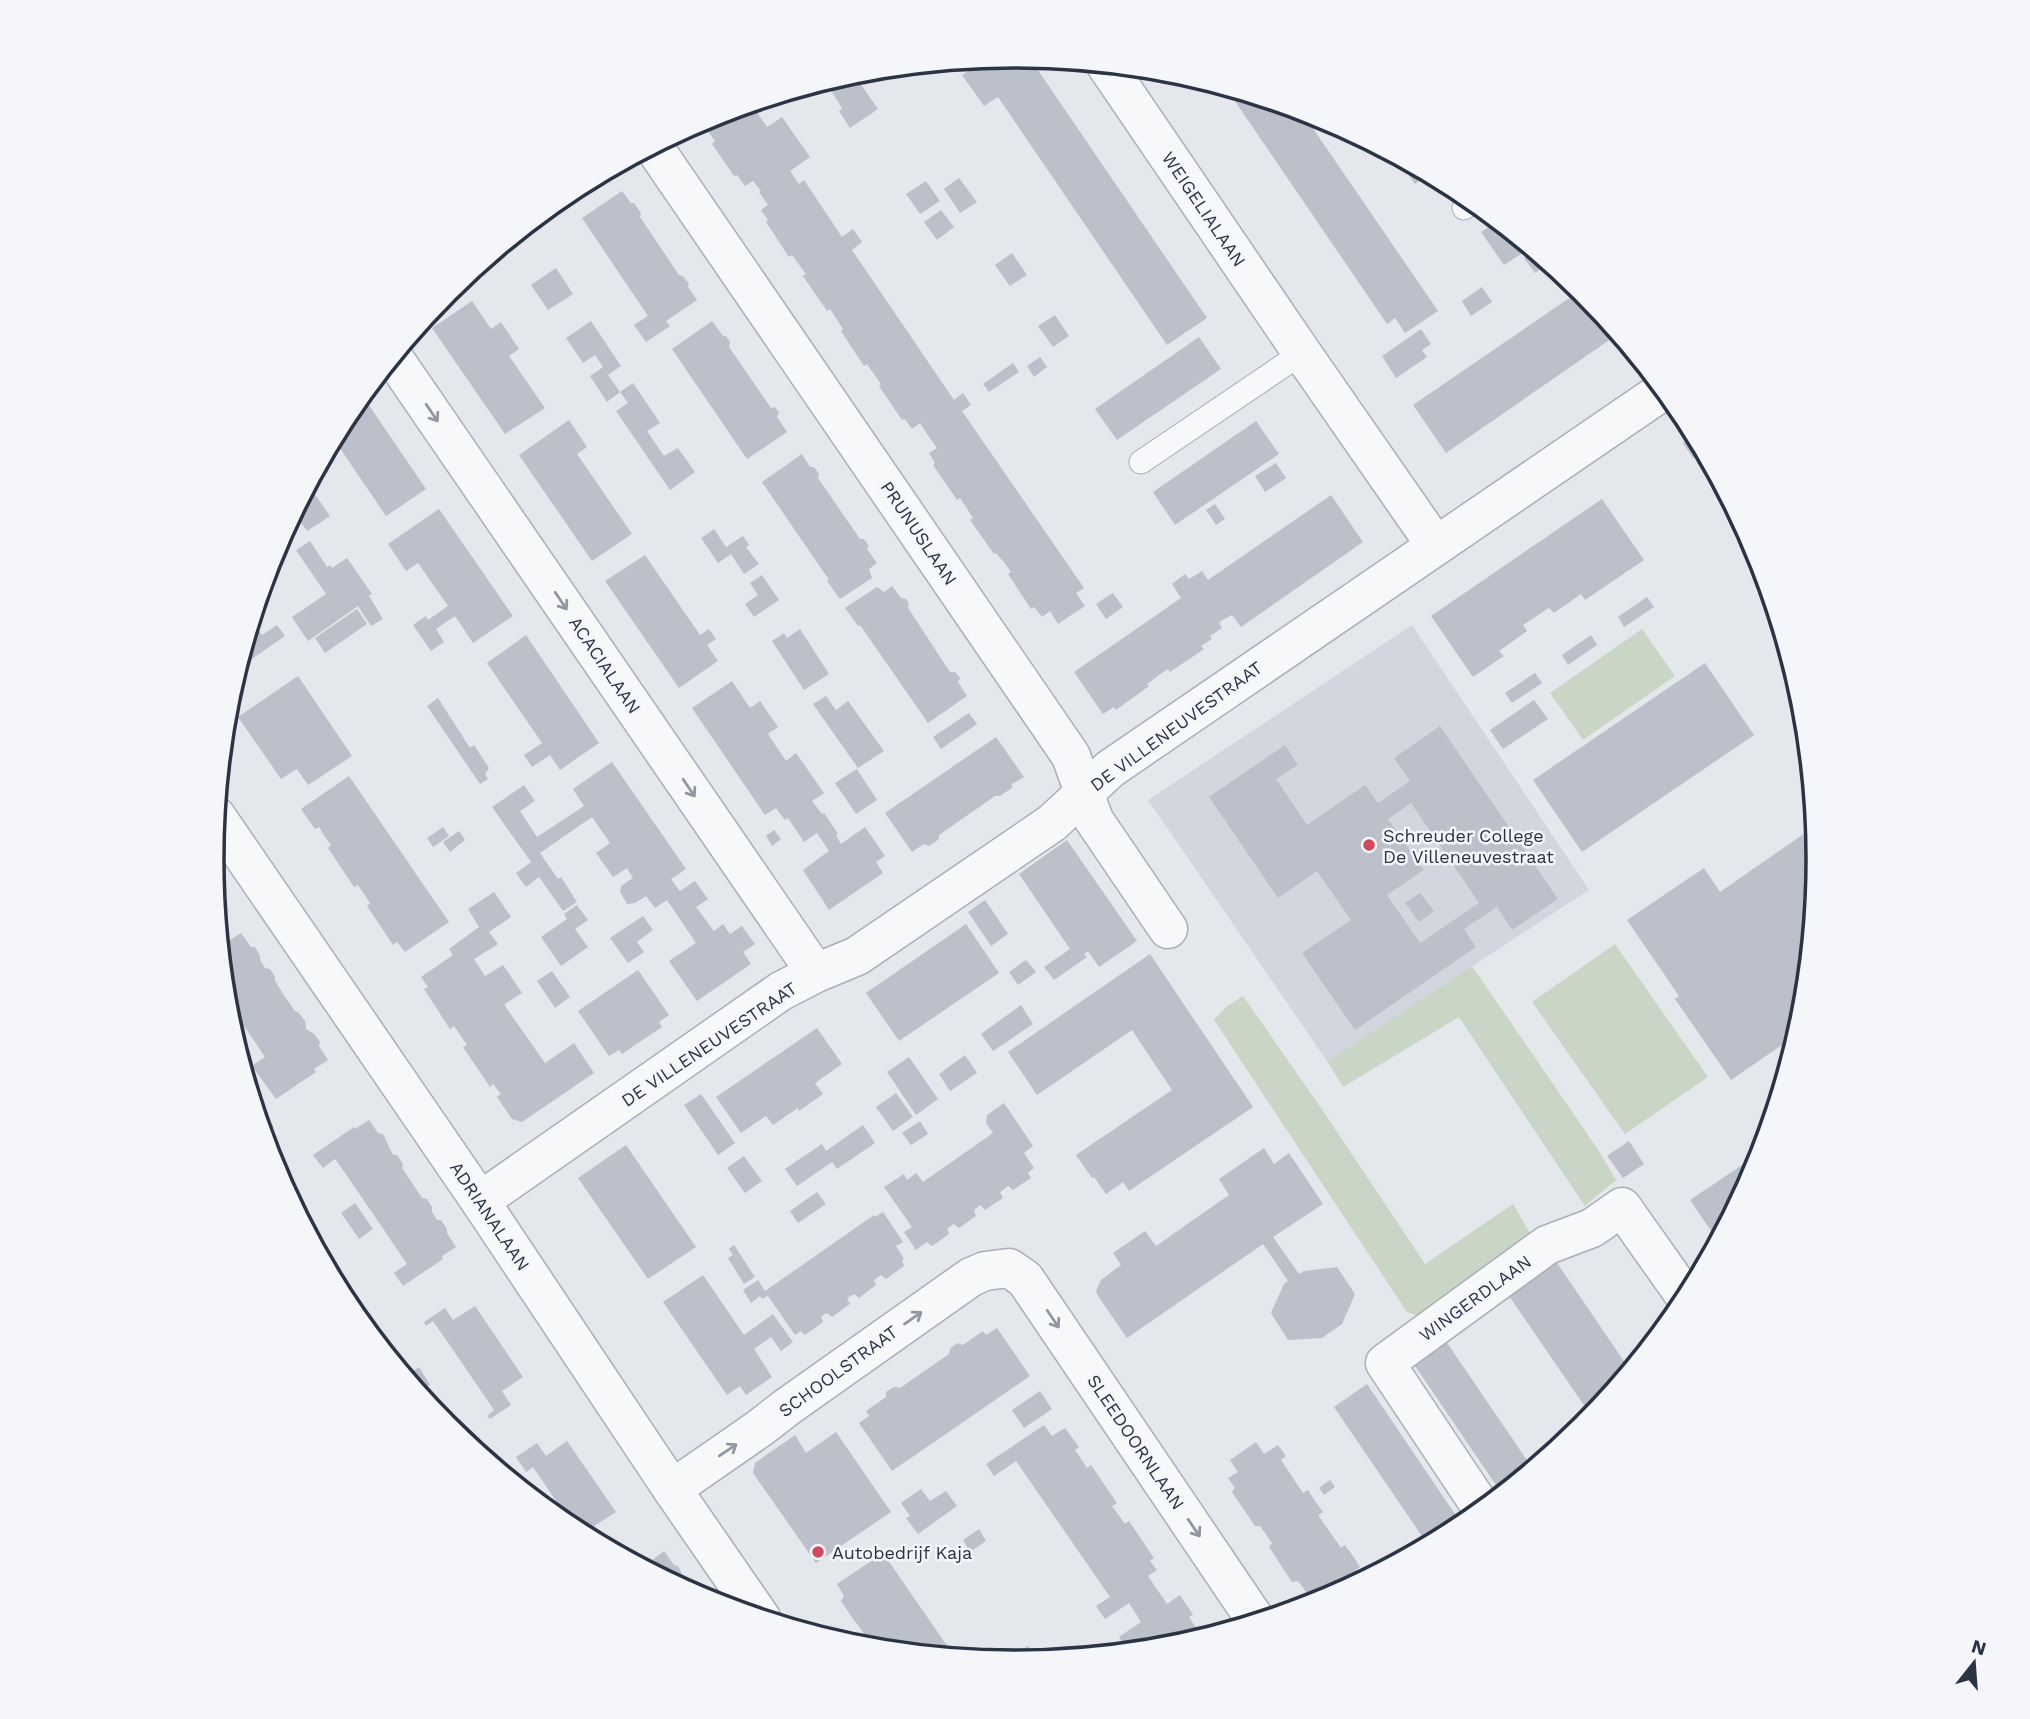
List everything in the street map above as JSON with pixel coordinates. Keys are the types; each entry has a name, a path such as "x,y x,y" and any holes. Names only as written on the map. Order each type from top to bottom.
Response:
{"street":[{"name":"WEIGELIALAAN","path":"1112,74 1436,546"},
{"name":"PRUNUSLAAN","path":"658,154 1071,756 1094,820 1168,929"},
{"name":"ACACIALAAN","path":"398,364 816,973"},
{"name":"DE VILLENEUVESTRAAT","path":"480,1201 781,991 858,956 1052,823 1110,769 1656,396"},
{"name":"ADRIANALAAN","path":"225,829 753,1606"},
{"name":"WINGERDLAAN","path":"1477,1501 1385,1363 1547,1245 1592,1228 1622,1207 1680,1288"},
{"name":"SCHOOLSTRAAT","path":"672,1489 971,1277 985,1271 1009,1268"},
{"name":"SLEEDOORNLAAN","path":"1009,1268 1025,1279 1252,1614"}],"lane":[{"path":"1141,462 1302,354"}],"shaded area":[{"name":"Schreuder College De Villeneuvestraat","path":"1412,625 1589,890 1327,1061 1148,800"}],"green space":[{"path":"1642,629 1675,676 1583,740 1550,693"},
{"path":"1615,944 1708,1077 1625,1134 1532,1002"},
{"path":"1472,966 1616,1180 1585,1206 1459,1017 1343,1087 1327,1061"},
{"path":"1243,996 1425,1264 1513,1204 1534,1240 1421,1317 1407,1312 1214,1020 1226,1007"}],"building":[{"path":"1037,69 1207,318 1167,345 998,97 984,106 962,75 971,70"},
{"path":"860,83 878,109 850,128 839,111 842,108 831,90"},
{"path":"1234,99 1311,125 1438,311 1405,333 1395,318 1387,324"},
{"path":"756,112 767,127 782,117 810,157 790,171 799,184 804,180 842,237 853,229 862,242 852,250 954,400 963,393 971,405 962,411 1084,588 1076,593 1085,606 1058,624 1050,611 1042,617 1034,607 1031,609 1008,574 1011,572 996,553 994,554 970,520 973,518 960,498 957,500 933,465 935,463 929,453 937,448 920,423 912,429 905,419 902,420 879,386 881,384 867,364 864,366 841,331 843,329 830,309 827,311 803,276 806,274 792,255 789,257 766,222 768,220 761,210 768,205 759,192 761,191 753,181 745,186 737,175 734,176 712,144 715,141 707,130"},
{"path":"1407,172 1421,180 1415,184"},
{"path":"959,178 977,202 960,213 944,189"},
{"path":"926,181 940,201 920,214 906,194"},
{"path":"622,191 641,213 640,217 679,275 689,284 688,287 697,300 666,321 670,326 646,342 634,325 648,316 582,218"},
{"path":"941,210 954,227 937,240 924,222"},
{"path":"1489,227 1522,253 1504,265 1481,232"},
{"path":"1012,253 1027,275 1010,286 995,265"},
{"path":"1526,256 1541,269 1535,273 1524,258"},
{"path":"556,268 573,294 548,310 531,285"},
{"path":"1482,287 1492,302 1471,316 1462,301"},
{"path":"1571,297 1611,339 1446,453 1413,405"},
{"path":"472,301 491,329 501,322 519,349 509,356 545,408 505,434 432,328"},
{"path":"1055,315 1069,336 1053,347 1038,326"},
{"path":"591,321 621,366 608,375 620,392 607,402 590,376 603,367 595,355 583,363 566,338"},
{"path":"712,321 723,336 726,336 730,342 729,347 771,408 775,407 779,413 777,417 787,432 747,459 672,349"},
{"path":"1421,329 1431,344 1422,350 1427,357 1396,378 1382,356"},
{"path":"1199,337 1221,369 1117,440 1095,409"},
{"path":"1040,357 1047,367 1034,377 1027,366"},
{"path":"1013,363 1019,372 989,392 983,384"},
{"path":"633,383 660,423 647,431 664,456 678,448 695,472 670,490 616,411 628,403 620,392"},
{"path":"368,404 426,489 386,516 340,448"},
{"path":"569,420 587,447 577,454 632,534 592,561 519,455"},
{"path":"1256,421 1279,454 1175,525 1153,492"},
{"path":"1686,441 1695,456 1693,458 1683,443"},
{"path":"802,454 810,467 814,467 819,474 818,478 860,539 864,539 869,546 867,549 877,563 869,569 872,578 840,599 762,482"},
{"path":"1276,463 1286,478 1265,492 1255,476"},
{"path":"314,493 330,516 307,531 300,521"},
{"path":"1331,495 1363,542 1241,627 1232,615 1221,621 1219,623 1222,628 1201,646 1204,649 1170,672 1168,669 1159,675 1147,684 1149,686 1116,710 1114,707 1103,714 1074,672 1181,598 1172,584 1185,574 1189,579 1202,571 1208,580"},
{"path":"1602,499 1644,560 1585,600 1581,594 1554,613 1549,608 1523,625 1527,631 1499,651 1504,656 1473,677 1431,616"},
{"path":"1215,504 1225,519 1216,525 1206,510"},
{"path":"439,509 513,616 473,643 455,616 436,629 444,642 431,651 413,625 426,616 428,620 448,606 418,563 406,571 388,544"},
{"path":"714,529 726,547 743,536 749,545 746,547 759,564 744,574 731,554 718,563 701,538"},
{"path":"310,541 327,567 330,565 332,568 347,558 372,594 369,596 383,619 371,626 358,606 308,641 292,617 326,594 296,550"},
{"path":"645,555 700,635 709,629 716,639 707,645 718,661 679,688 605,581"},
{"path":"762,575 779,600 754,617 745,604 758,595 750,583"},
{"path":"892,586 901,598 906,599 908,608 950,672 955,672 960,678 958,682 967,696 928,723 860,625 858,626 845,608 877,587 884,592"},
{"path":"1113,593 1123,607 1106,619 1096,604"},
{"path":"1647,597 1654,607 1624,627 1618,617"},
{"path":"357,609 367,624 325,653 315,638"},
{"path":"277,625 285,636 250,660 259,630 262,635"},
{"path":"800,629 829,674 804,690 772,641 784,633 787,638"},
{"path":"526,635 599,743 560,770 550,755 532,767 524,755 542,743 487,663"},
{"path":"1591,635 1597,645 1568,665 1562,655"},
{"path":"1705,663 1754,735 1582,852 1533,780"},
{"path":"1535,673 1542,683 1512,703 1505,693"},
{"path":"298,676 352,756 308,785 297,769 281,779 238,717"},
{"path":"732,681 750,708 760,701 778,727 768,734 786,761 796,753 824,793 812,801 822,814 824,813 838,834 836,835 841,844 865,827 885,856 876,862 883,873 829,910 803,870 829,851 817,833 804,842 788,818 785,820 776,808 765,815 692,708"},
{"path":"826,696 836,710 848,701 884,751 858,768 813,704"},
{"path":"438,698 470,748 474,745 489,768 485,774 488,779 480,784 427,706"},
{"path":"1534,700 1548,719 1503,749 1490,730"},
{"path":"969,713 977,724 941,749 933,737"},
{"path":"1440,726 1558,899 1512,930 1497,907 1464,929 1476,947 1355,1030 1302,953 1351,920 1317,871 1278,898 1209,797 1285,745 1298,765 1276,779 1307,825 1365,785 1378,803 1410,781 1394,758","holes":["1411,803 1479,903 1420,943 1387,895 1424,870 1388,819"]},
{"path":"996,737 1024,777 1012,784 1012,788 1000,796 995,796 939,835 939,839 929,846 924,844 912,852 885,813"},
{"path":"612,762 686,869 671,879 678,889 680,891 695,881 708,899 696,907 714,931 723,924 730,934 742,926 755,944 743,952 751,964 697,1001 669,961 696,943 667,900 655,908 646,896 635,903 627,904 620,892 621,886 633,878 627,868 613,877 596,853 610,843 592,817 540,853 558,879 561,877 577,902 563,911 539,877 526,887 516,873 531,862 492,807 524,785 535,801 520,811 537,837 584,806 573,789"},
{"path":"857,769 877,800 856,814 835,783"},
{"path":"349,776 449,922 405,952 397,942 393,945 367,906 370,903 358,885 354,887 328,848 331,845 319,827 315,829 301,809"},
{"path":"443,827 449,836 433,847 427,838"},
{"path":"774,830 781,839 772,846 766,836"},
{"path":"459,831 465,840 450,852 443,842"},
{"path":"1805,833 1805,911 1791,1014 1784,1044 1731,1080 1675,999 1679,996 1627,920 1704,868 1720,892"},
{"path":"1067,840 1137,941 1099,967 1088,951 1084,954 1087,957 1054,980 1044,967 1070,949 1019,874"},
{"path":"494,892 511,917 489,932 498,944 474,959 485,976 503,965 522,993 505,1006 545,1063 574,1043 594,1073 522,1122 512,1119 497,1097 501,1094 493,1084 490,1087 463,1047 467,1045 454,1026 450,1029 424,989 428,987 421,977 453,955 449,949 479,927 468,909"},
{"path":"1420,893 1434,911 1419,922 1405,903"},
{"path":"985,900 1008,934 991,946 968,912"},
{"path":"577,905 588,920 575,929 588,947 561,966 541,937 567,919 564,914"},
{"path":"643,916 653,930 637,942 644,952 628,963 610,938"},
{"path":"966,924 999,973 899,1041 866,993"},
{"path":"241,933 251,947 255,947 265,968 270,969 285,997 305,1021 306,1029 320,1042 319,1046 328,1060 314,1069 316,1072 276,1099 252,1066 265,1057 241,1021 228,941"},
{"path":"1150,954 1253,1107 1129,1191 1123,1182 1106,1194 1076,1155 1172,1090 1132,1030 1037,1095 1008,1052"},
{"path":"1026,960 1036,972 1018,985 1009,972"},
{"path":"638,970 669,1015 659,1022 662,1027 622,1054 619,1050 609,1056 578,1011"},
{"path":"552,971 570,997 555,1008 537,981"},
{"path":"1021,1005 1033,1024 993,1051 981,1034"},
{"path":"817,1028 842,1064 815,1083 823,1094 773,1125 766,1116 741,1133 716,1097"},
{"path":"965,1055 977,1073 950,1091 939,1074"},
{"path":"909,1057 938,1099 916,1115 887,1072"},
{"path":"896,1093 913,1117 893,1131 876,1107"},
{"path":"701,1094 735,1143 718,1155 684,1105"},
{"path":"1004,1103 1033,1146 1024,1153 1034,1168 1028,1173 1031,1178 1013,1190 1008,1186 1000,1192 1003,1198 985,1210 980,1205 974,1210 976,1216 959,1228 952,1225 947,1229 949,1234 932,1246 927,1242 916,1250 904,1232 912,1227 884,1187 904,1174 907,1180 916,1173 923,1182 993,1133 986,1123 987,1115"},
{"path":"369,1120 378,1133 383,1134 393,1155 397,1155 403,1164 402,1168 422,1198 427,1199 432,1212 437,1220 441,1220 456,1247 403,1286 394,1273 407,1264 350,1180 335,1159 323,1168 313,1155"},
{"path":"920,1121 928,1134 911,1145 902,1133"},
{"path":"863,1125 875,1143 837,1169 832,1162 797,1186 785,1169 822,1144 826,1151"},
{"path":"1629,1141 1644,1164 1623,1178 1607,1156"},
{"path":"626,1145 696,1247 648,1279 578,1178"},
{"path":"1264,1148 1274,1164 1289,1153 1323,1204 1273,1237 1299,1274 1337,1267 1355,1294 1342,1324 1322,1338 1288,1340 1271,1313 1284,1284 1288,1281 1263,1244 1127,1338 1096,1291 1101,1280 1121,1265 1113,1253 1145,1231 1156,1246 1229,1195 1219,1179"},
{"path":"744,1156 762,1181 745,1193 727,1168"},
{"path":"1745,1163 1745,1163 1712,1233 1690,1200"},
{"path":"817,1192 826,1204 798,1223 790,1211"},
{"path":"355,1203 373,1229 359,1239 341,1213"},
{"path":"883,1212 903,1242 896,1246 904,1259 904,1266 886,1279 881,1275 874,1280 876,1285 859,1298 854,1294 847,1298 850,1304 832,1317 827,1313 821,1317 823,1322 805,1335 801,1331 795,1335 768,1296 762,1299 760,1296 751,1303 743,1290 758,1280 765,1291 874,1215 875,1217"},
{"path":"734,1245 755,1277 744,1284 728,1258 733,1255 729,1249"},
{"path":"1553,1257 1625,1363 1585,1407 1505,1290"},
{"path":"703,1275 744,1335 773,1314 793,1342 781,1351 771,1337 754,1349 772,1377 746,1395 740,1386 727,1395 663,1302"},
{"path":"475,1306 523,1377 502,1391 511,1405 490,1419 487,1416 494,1410 433,1321 426,1326 424,1322 445,1308 453,1320"},
{"path":"997,1328 1030,1376 892,1471 859,1423 869,1416 866,1411 886,1397 886,1392 894,1387 900,1388 949,1354 950,1349 957,1343 963,1345 983,1331 986,1335"},
{"path":"1441,1334 1528,1462 1497,1487 1409,1357"},
{"path":"419,1367 430,1385 426,1388 412,1372"},
{"path":"1367,1384 1456,1516 1423,1537 1334,1407"},
{"path":"1040,1391 1052,1409 1024,1428 1012,1410"},
{"path":"1044,1425 1052,1436 1065,1428 1079,1447 1075,1450 1087,1468 1091,1465 1117,1503 1112,1506 1125,1524 1129,1521 1154,1558 1150,1561 1157,1570 1148,1576 1167,1604 1180,1595 1193,1615 1189,1617 1197,1629 1123,1643 1119,1637 1141,1622 1129,1603 1105,1619 1096,1606 1110,1597 1016,1461 994,1476 986,1464"},
{"path":"836,1432 891,1512 816,1563 753,1473 755,1463 795,1435 806,1453"},
{"path":"567,1441 616,1512 594,1526 597,1531 560,1506 533,1467 526,1472 516,1457 537,1443 546,1456"},
{"path":"1256,1442 1264,1454 1278,1445 1286,1456 1281,1460 1303,1493 1308,1490 1323,1512 1318,1515 1341,1548 1345,1545 1360,1567 1356,1570 1358,1572 1307,1595 1298,1581 1292,1582 1269,1547 1272,1543 1260,1526 1255,1526 1232,1492 1235,1488 1228,1478 1238,1472 1230,1460"},
{"path":"1330,1480 1335,1487 1324,1495 1319,1488"},
{"path":"921,1489 930,1501 946,1491 957,1506 918,1534 906,1518 910,1516 901,1503"},
{"path":"979,1529 986,1541 970,1552 963,1540"},
{"path":"1416,1539 1417,1541 1411,1545 1393,1555"},
{"path":"664,1551 674,1565 678,1566 684,1578 647,1560 649,1558 651,1561"},
{"path":"883,1553 948,1648 865,1635 841,1601 844,1596 837,1584"}],"place":[{"name":"Schreuder College De Villeneuvestraat","path":"1369,845"},
{"name":"Autobedrijf Kaja","path":"818,1552"}]}
